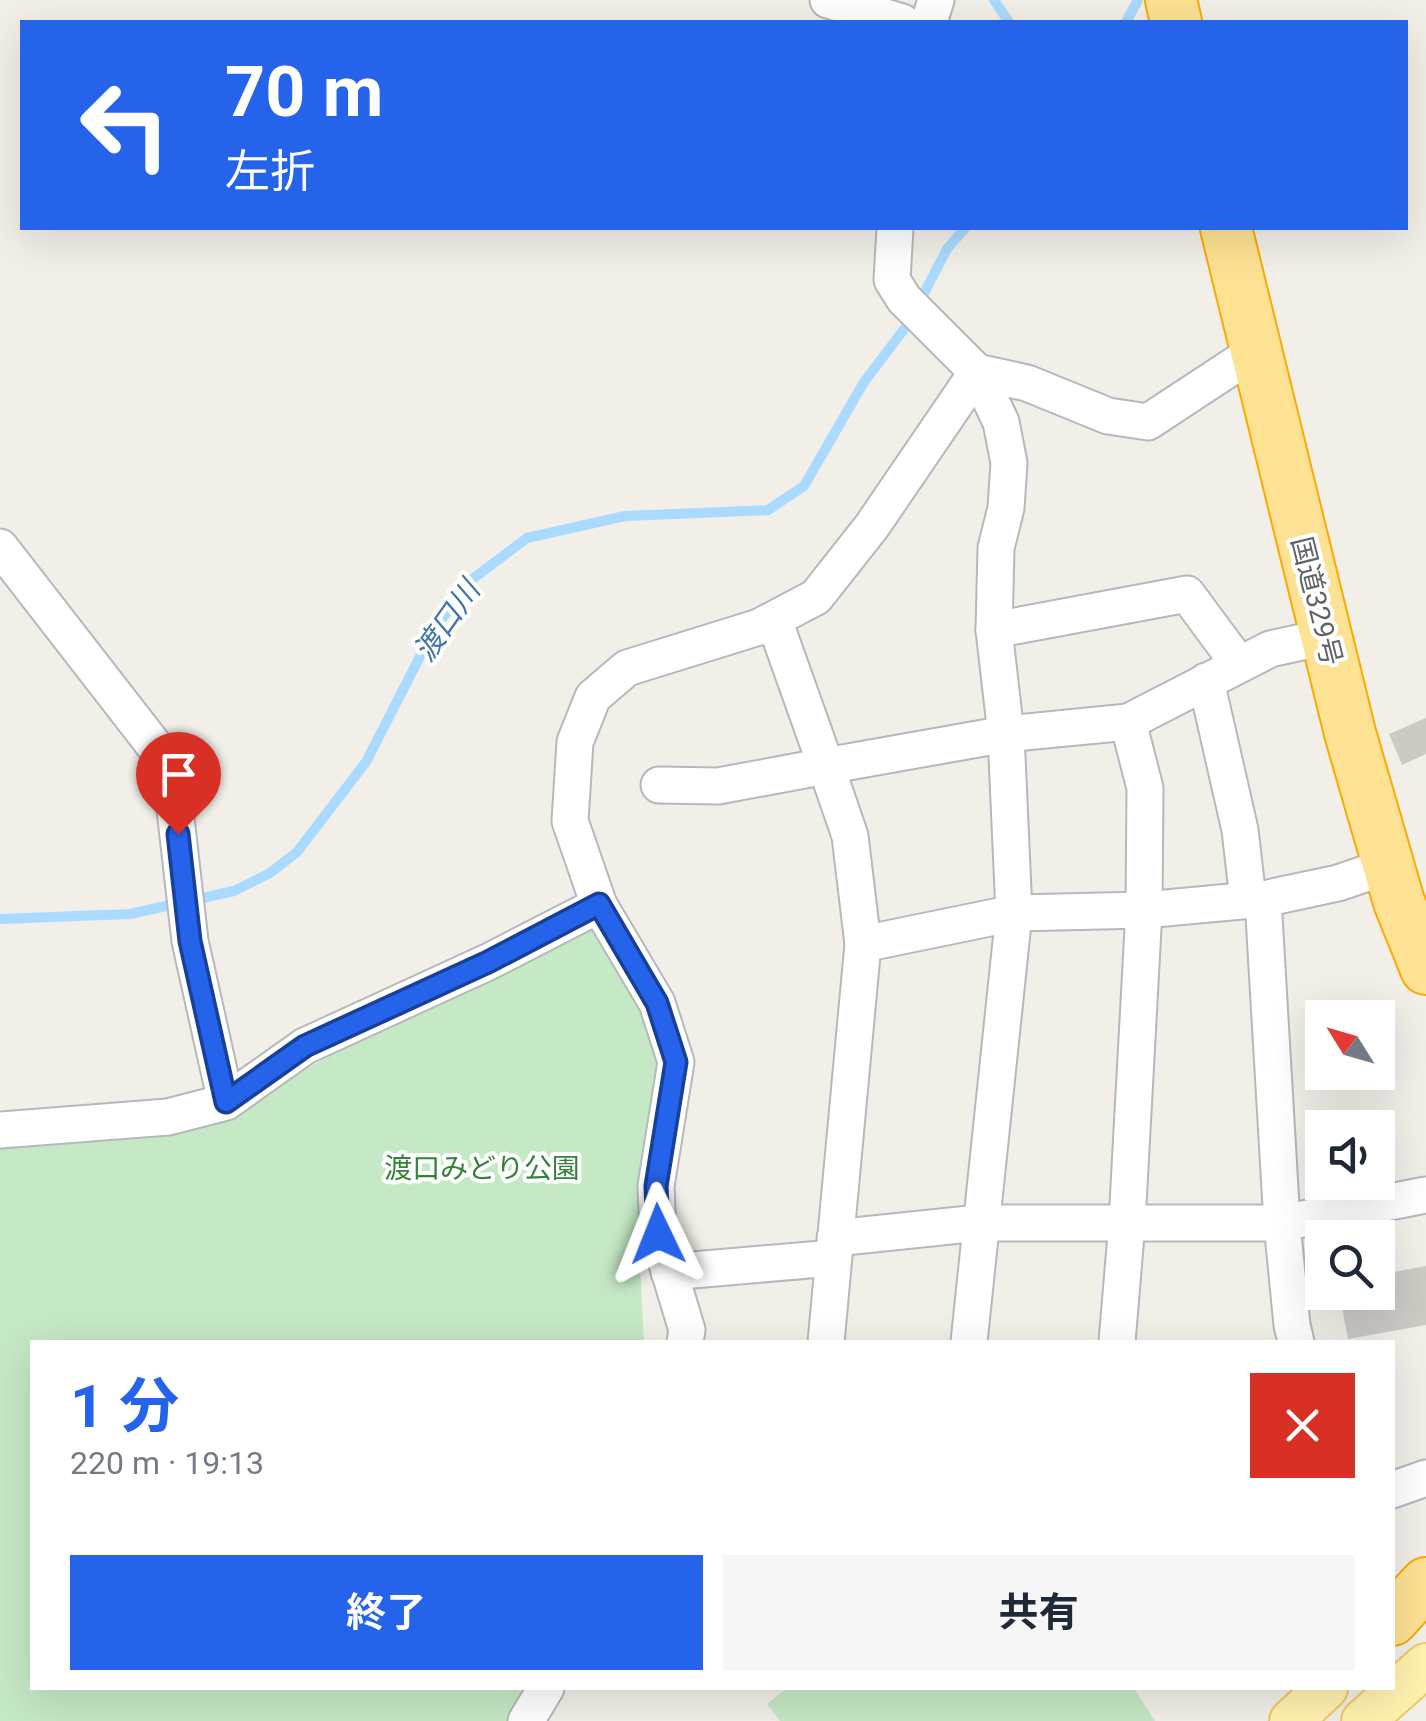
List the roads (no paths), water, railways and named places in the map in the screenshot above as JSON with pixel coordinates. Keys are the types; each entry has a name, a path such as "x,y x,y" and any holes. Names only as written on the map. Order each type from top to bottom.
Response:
{"highway":[{"name":"国道329号","path":"1226,230 1325,637 1388,866 1426,970"},
{"path":"1395,1617 1426,1583"}],"main road":[{"path":"1395,1631 1426,1610"},
{"path":"1363,1721 1426,1666"},
{"path":"1291,1721 1324,1690"}],"street":[{"path":"828,0 895,20"},
{"path":"895,230 892,280 904,299 977,372 1001,422 1009,463 1006,508 996,548 994,630 1006,734 1014,912 969,1340"},
{"path":"977,372 1027,382 1108,416 1148,422 1256,351"},
{"path":"685,1340 686,1330 658,1234 656,1186 676,1062 657,1003 599,904 570,821 575,742 594,697 627,668 759,628 816,597 872,526 977,372"},
{"path":"0,547 170,766 190,941 226,1102"},
{"path":"994,630 1187,594 1238,663"},
{"path":"774,620 850,836 863,944 826,1340"},
{"path":"659,785 718,786 1006,734 1128,722 1270,649 1325,637"},
{"path":"1206,681 1256,899 1282,1223 1296,1340"},
{"path":"1116,1340 1127,1223 1144,910 1145,788 1128,722"},
{"path":"863,944 1014,912 1144,910 1256,899 1338,883 1388,866"},
{"path":"0,1130 168,1118 226,1102 305,1046 488,962 599,904"},
{"path":"670,1272 979,1223 1282,1223 1426,1195"},
{"path":"1395,1489 1426,1478"},
{"path":"526,1721 545,1690"}],"waterway":[{"path":"994,0 1008,20"},
{"name":"渡口川","path":"1127,20 1138,0"},
{"name":"渡口川","path":"0,919 130,914 234,891 270,873 297,852 366,762 431,635 466,584 527,538 625,516 768,510 804,486 864,382 908,324 947,249 963,230"}],"park label":[{"name":"渡口みどり公園","path":"482,1168"}]}
